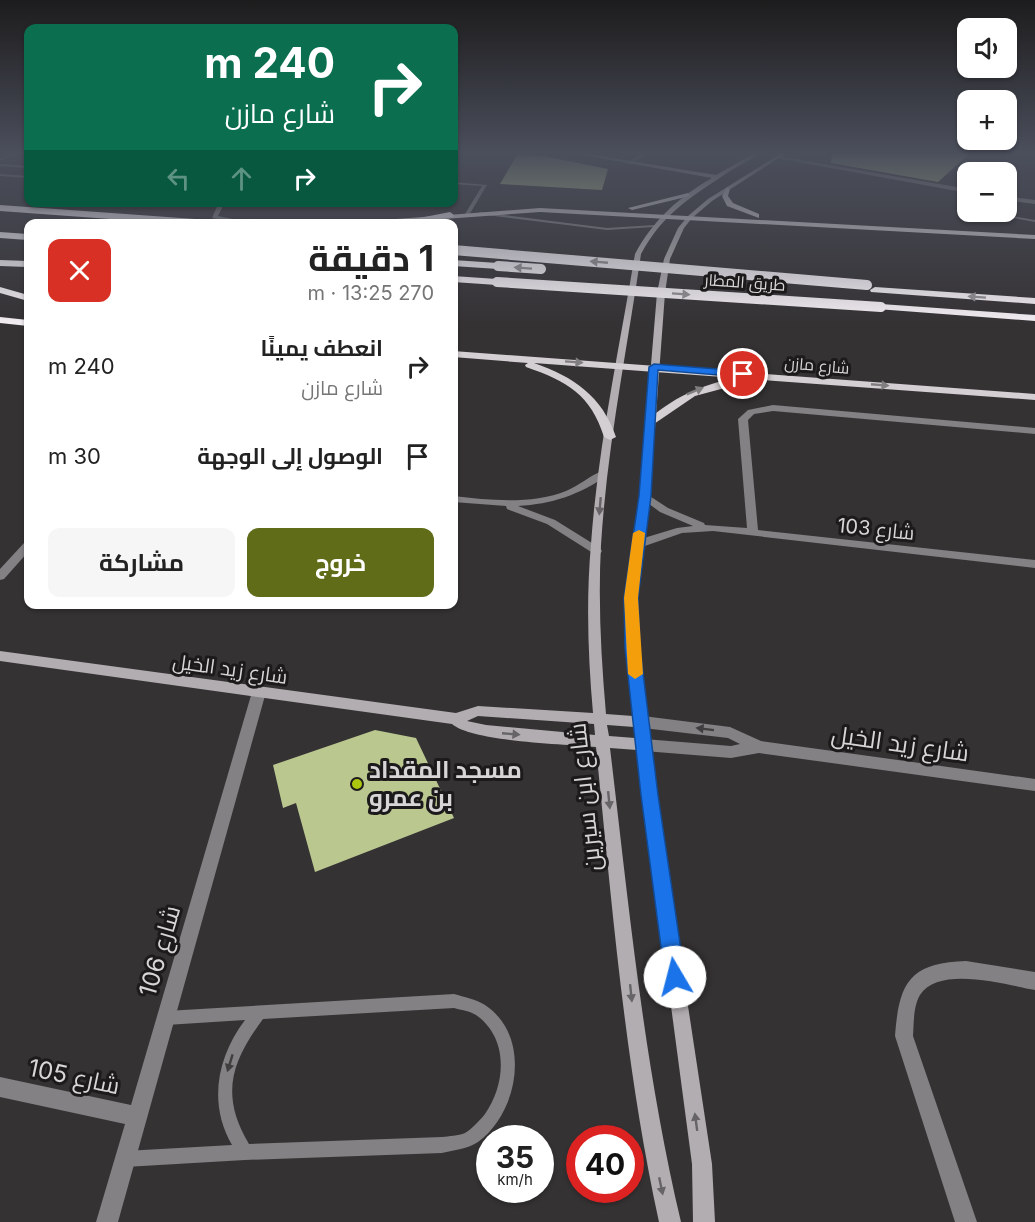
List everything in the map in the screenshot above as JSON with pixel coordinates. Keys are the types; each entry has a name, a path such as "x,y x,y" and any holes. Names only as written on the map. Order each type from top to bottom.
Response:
{"highway":[{"path":"42,211 153,219"},
{"path":"0,214 64,219"},
{"path":"425,219 450,215"},
{"path":"0,235 24,237"},
{"path":"458,250 871,287"},
{"path":"0,263 24,264"},
{"name":"طريق المطار","path":"458,263 871,287 1035,301"},
{"name":"طريق المطار","path":"458,280 1035,318"},
{"path":"0,290 24,297"},
{"path":"0,320 24,322"}],"main road":[{"path":"398,219 519,211"},
{"path":"565,211 1035,237"},
{"path":"589,212 598,211"},
{"path":"743,211 762,217 810,223"},
{"name":"شارع مازن","path":"458,354 620,364 1035,398"},
{"path":"480,356 528,364 550,371 574,384 592,399 605,417 610,437"},
{"path":"648,425 678,399 698,389 765,376"}],"street":[{"path":"215,211 214,217 225,219"},
{"name":"شارع ابن سيرين","path":"668,211 654,226 638,254 603,474 596,551 594,621 602,742 640,1079 670,1222"},
{"path":"698,211 681,228 668,259 661,293 648,425 645,496 631,598 632,648 702,1164 704,1222"},
{"path":"753,533 743,424 743,419 751,412 773,408 1035,431"},
{"path":"458,500 525,504 562,497 579,490 603,474"},
{"name":"شارع 103","path":"645,496 676,516 713,528 1035,564"},
{"path":"502,504 551,522 596,551"},
{"name":"شارع 103","path":"638,544 666,533 713,528"},
{"path":"0,576 24,550"},
{"name":"شارع زيد الخيل","path":"0,656 456,719 478,711 643,722 730,733 759,747 1035,785"},
{"name":"شارع 106","path":"107,1222 259,692"},
{"name":"شارع زيد الخيل","path":"456,719 463,725 486,731 602,742 731,752 759,747"},
{"path":"966,1222 904,1036 905,1006 917,983 941,970 955,969 1035,981"},
{"name":"شارع 105","path":"0,1087 138,1117"}],"lane":[{"path":"480,213 607,229 654,226"},
{"path":"1017,218 1035,221"},
{"path":"125,1159 441,1145 471,1138 494,1117 507,1087 509,1056 499,1028 479,1009 454,1001 166,1018"},
{"path":"245,1152 231,1132 224,1108 225,1083 235,1048 243,1033 259,1013"}],"building":[{"name":"مسجد المقداد بن عمرو","path":"375,730 416,738 454,818 315,872 296,803 283,808 273,765"}],"slow traffic":[{"path":"635,674 631,598 639,533"}],"place":[{"name":"مسجد المقداد بن عمرو","path":"357,784"}],"route":[{"path":"675,977 649,795 643,722 632,648 631,598 645,496 648,425 654,367 743,374"}]}
